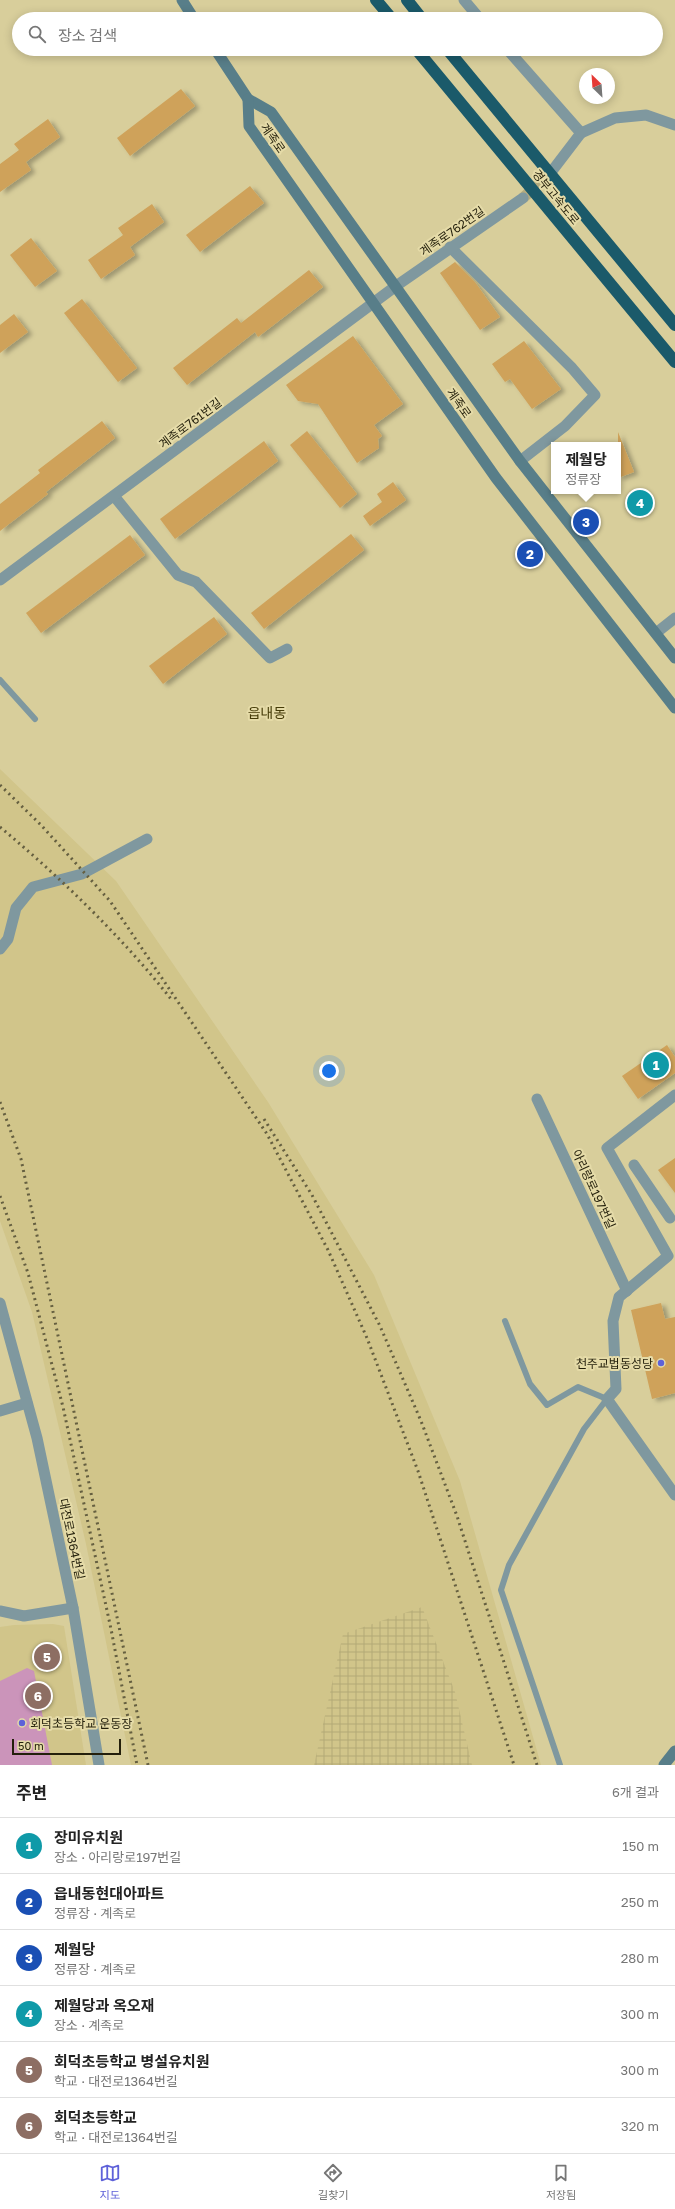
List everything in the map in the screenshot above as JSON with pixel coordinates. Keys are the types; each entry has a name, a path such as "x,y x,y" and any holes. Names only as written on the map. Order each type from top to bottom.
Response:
{"highway":[{"path":"376,0 386,12"},
{"path":"407,0 416,12"},
{"name":"경부고속도로","path":"422,56 675,362"},
{"name":"경부고속도로","path":"453,56 675,325"}],"main road":[{"path":"182,0 190,12"},
{"name":"계족로","path":"220,56 248,99 271,112 520,461 675,658"},
{"name":"계족로","path":"248,99 249,126 372,304 496,478 675,708"},
{"path":"664,1765 675,1750"}],"street":[{"path":"464,0 474,12"},
{"path":"513,56 581,133"},
{"path":"552,171 581,133 615,118 646,115 675,125"},
{"name":"계족로762번길","path":"396,286 450,247 523,198"},
{"path":"450,247 572,368 595,395 565,426 520,461"},
{"name":"계족로761번길","path":"0,580 396,286"},
{"path":"114,496 178,574 196,582 270,658 287,649"},
{"path":"656,633 675,618"},
{"path":"0,949 8,939 16,908 33,887 82,874 147,839"},
{"path":"675,1095 607,1148 668,1256 619,1297 613,1321 616,1389 607,1399 675,1495"},
{"name":"아리랑로197번길","path":"537,1099 627,1291"},
{"path":"634,1165 670,1218"},
{"name":"대전로1364번길","path":"0,1303 37,1438 73,1608 99,1765"},
{"path":"0,1411 28,1403"},
{"path":"0,1620 73,1608"},
{"path":"0,1611 24,1616"}],"lane":[{"path":"0,680 35,719"},
{"path":"505,1321 530,1384 547,1405 578,1387 607,1399 584,1430 509,1565 501,1590 560,1765"}],"shaded area":[{"path":"0,769 116,881 268,1102 374,1275 460,1481 541,1765 131,1765 86,1544 32,1312 0,1221"},
{"path":"422,1607 455,1692 472,1765 314,1765 343,1634"},
{"path":"53,1624 64,1626 86,1765 0,1765 0,1627 14,1625"},
{"name":"회덕초등학교 운동장","path":"27,1668 34,1671 52,1765 0,1765 0,1681"}],"building":[{"path":"181,89 195,106 130,156 117,138"},
{"path":"48,119 60,137 26,162 31,170 0,192 0,164 19,150 14,144"},
{"path":"250,186 264,203 200,252 186,235"},
{"path":"152,204 164,222 130,247 135,255 101,279 88,260 123,235 118,228"},
{"path":"31,238 57,271 35,287 10,255"},
{"path":"455,262 475,282 500,317 480,330 440,273"},
{"path":"309,270 323,287 258,337 255,332 187,385 173,368 237,318 241,323"},
{"path":"82,299 137,368 118,382 64,313"},
{"path":"14,314 28,332 0,353 0,325"},
{"path":"353,336 403,404 374,425 382,436 378,439 379,448 357,463 318,404 298,401 286,385"},
{"path":"524,341 561,389 532,409 510,379 505,382 492,364"},
{"path":"102,421 115,438 46,492 48,494 0,531 0,504 40,473 38,470"},
{"path":"307,431 357,494 340,508 290,445"},
{"path":"618,432 634,472 621,477 621,442 618,442"},
{"path":"264,441 278,461 175,539 160,519"},
{"path":"393,482 406,500 370,526 363,516 382,502 377,494"},
{"path":"351,534 364,550 264,629 251,613"},
{"path":"130,535 145,555 41,633 26,613"},
{"path":"214,617 227,634 163,684 149,666"},
{"path":"667,1045 675,1057 675,1073 638,1099 622,1076"},
{"path":"675,1158 675,1193 658,1170"},
{"path":"661,1303 665,1319 675,1317 675,1393 652,1399 631,1310"}],"tunnel":[{"path":"523,198 552,171"}],"railway":[{"path":"0,785 41,825 110,901 267,1134 328,1250 367,1338 418,1471 514,1765"},
{"path":"0,827 46,867 90,909 132,953 171,999"},
{"path":"0,1102 21,1159 148,1765"},
{"path":"264,1119 312,1195 380,1326 421,1421 457,1516 537,1765"},
{"path":"0,1196 28,1273 63,1407 111,1629 137,1765"}],"place":[{"name":"제월당과 옥오재","path":"640,503"},
{"name":"제월당","path":"586,522"},
{"name":"읍내동현대아파트","path":"530,554"},
{"name":"장미유치원","path":"656,1065"},
{"name":"천주교법동성당","path":"661,1363"},
{"name":"회덕초등학교 병설유치원","path":"47,1657"},
{"name":"회덕초등학교","path":"38,1696"},
{"name":"회덕초등학교 운동장","path":"22,1723"}],"district":[{"name":"읍내동","path":"267,712"}]}
